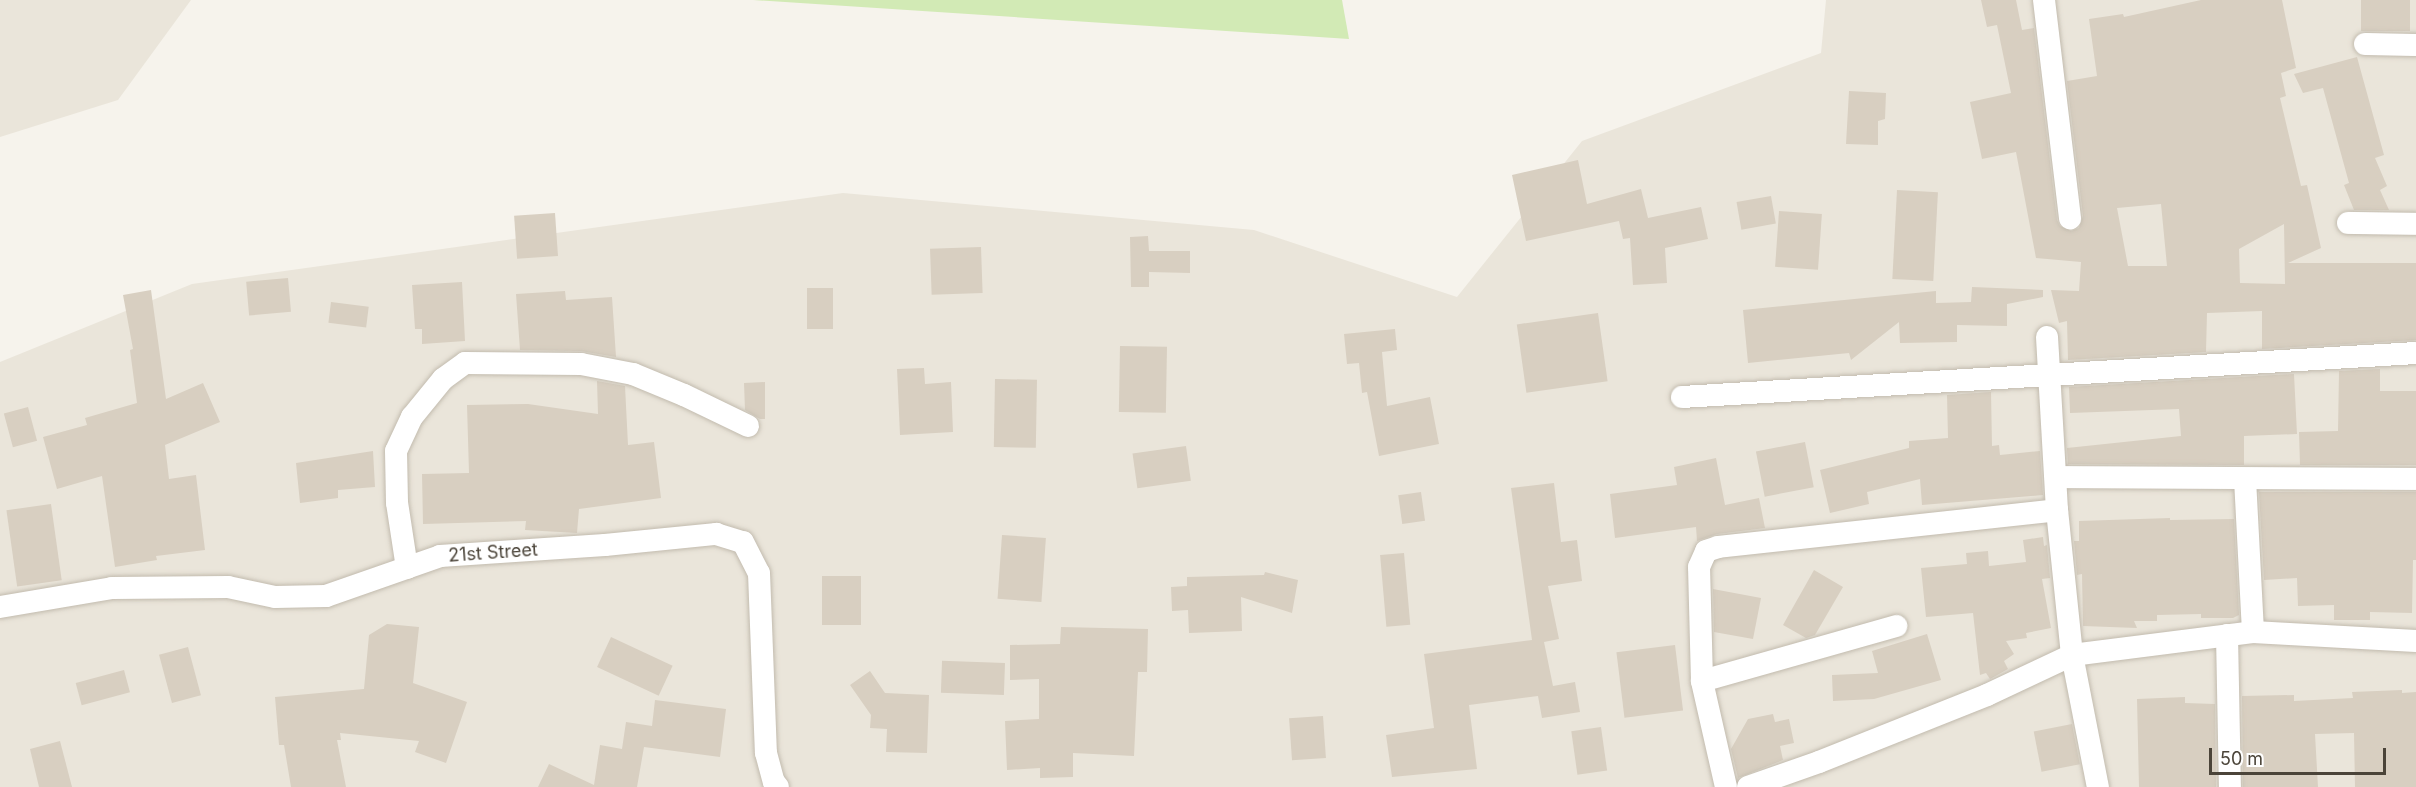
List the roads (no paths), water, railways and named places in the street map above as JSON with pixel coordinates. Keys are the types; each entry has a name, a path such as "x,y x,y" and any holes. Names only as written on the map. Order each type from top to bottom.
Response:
{"street":[{"path":"2044,0 2070,218"},
{"path":"2365,44 2416,45"},
{"path":"2348,223 2416,224"},
{"path":"2047,337 2057,510 2072,655 2097,787"},
{"path":"1682,397 2416,353"},
{"path":"407,568 397,503 396,451 412,417 443,379 465,363 581,364 633,374 684,395 748,426"},
{"path":"2056,477 2416,479"},
{"path":"2245,479 2253,632"},
{"path":"1726,787 1702,681 1699,567 1706,551 1718,547 2057,510"},
{"name":"21st Street","path":"0,607 112,588 228,587 275,597 326,596 440,556 604,546 716,534 743,542 759,573 766,753 775,785"},
{"path":"1702,681 1896,626"},
{"path":"1748,787 1819,762 1987,695 2072,655 2253,632 2416,641"},
{"path":"2227,635 2230,787"}]}
